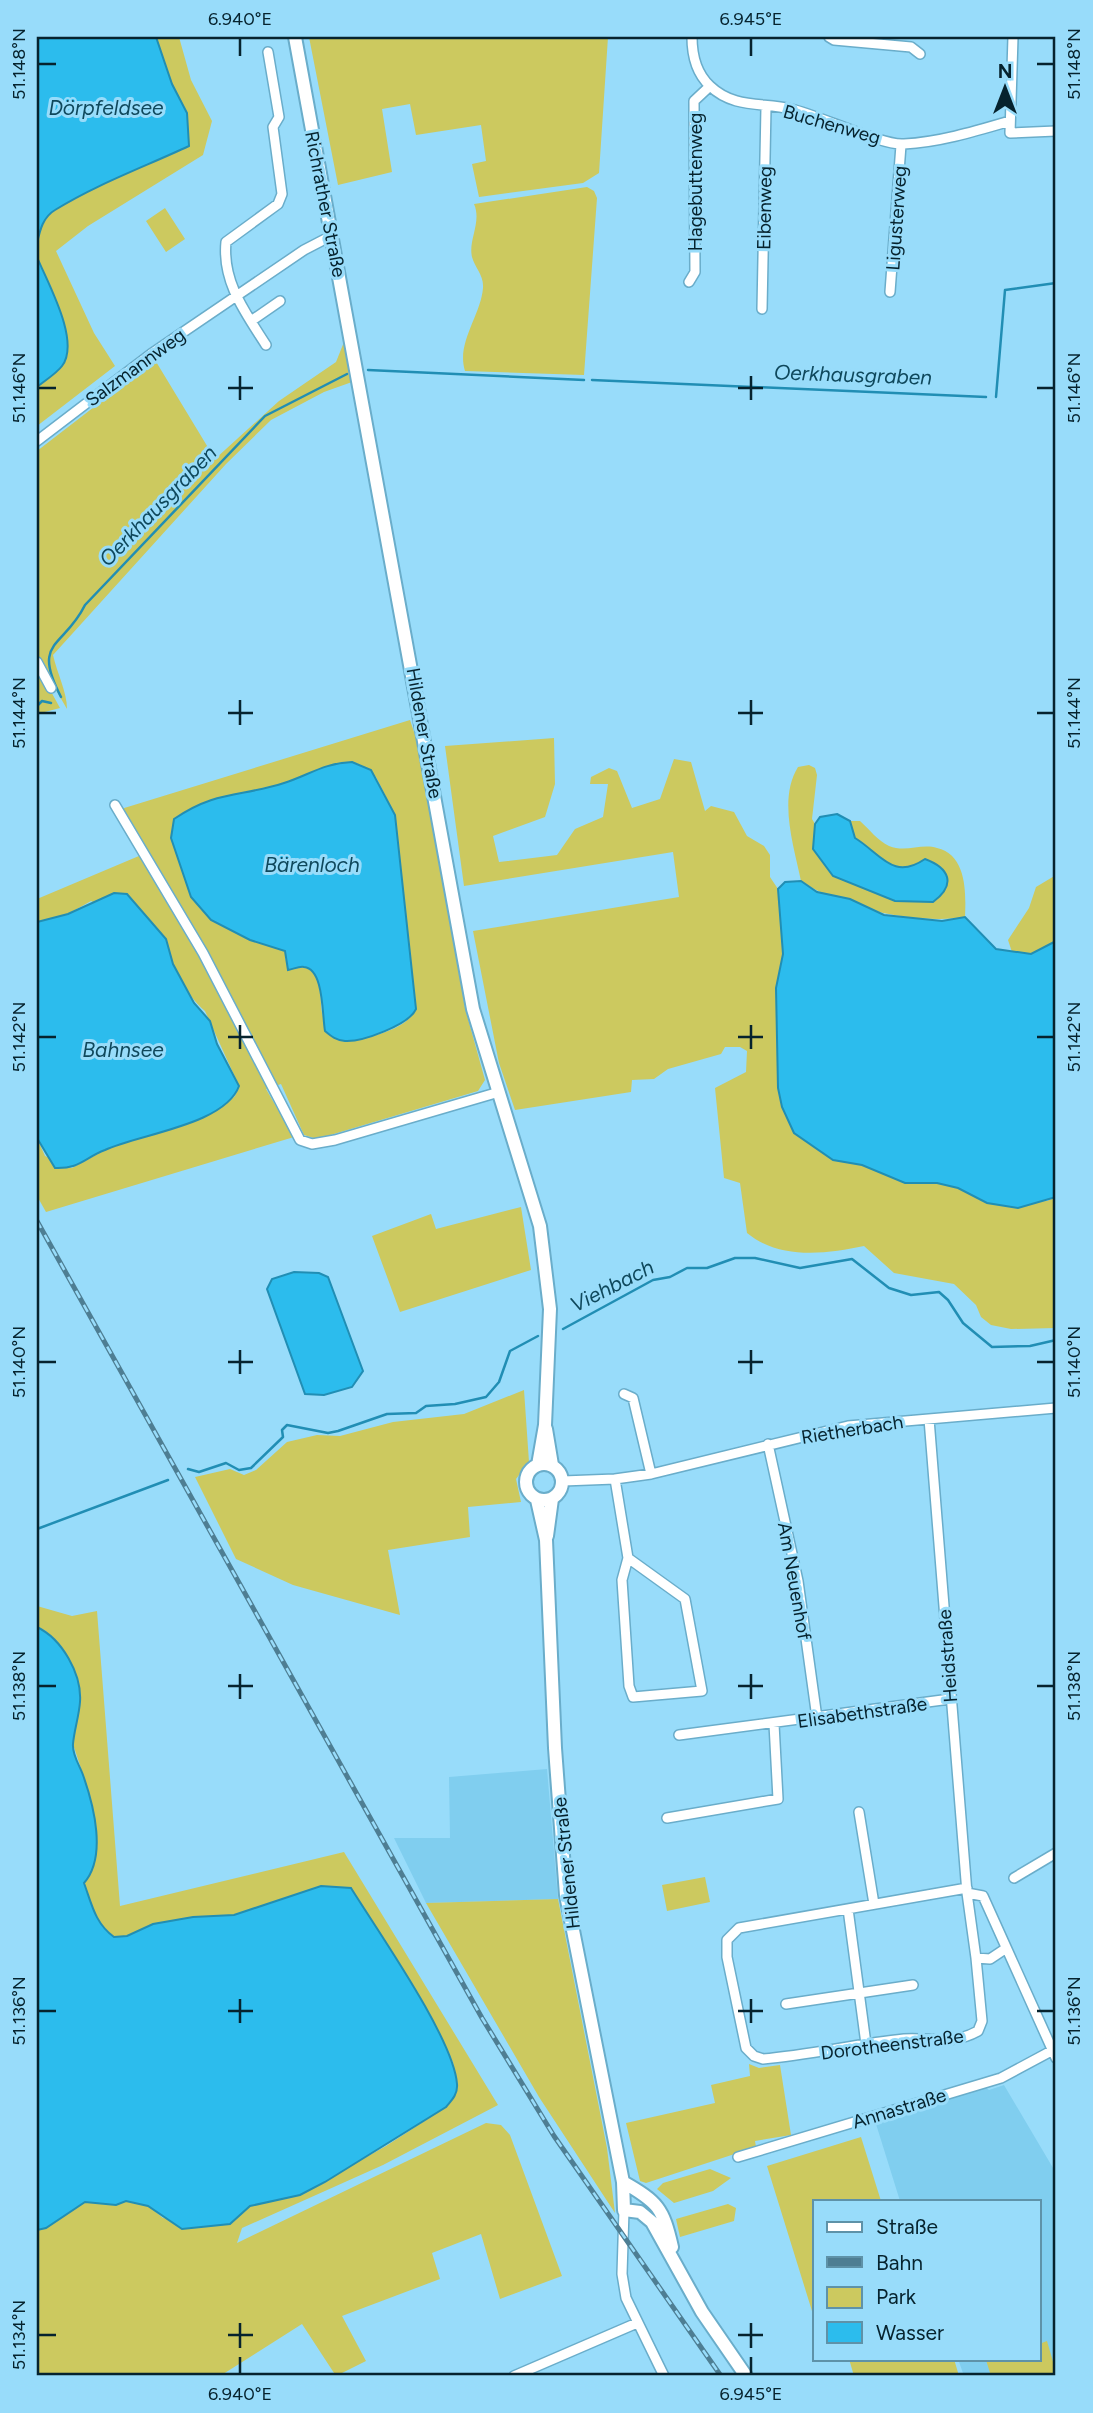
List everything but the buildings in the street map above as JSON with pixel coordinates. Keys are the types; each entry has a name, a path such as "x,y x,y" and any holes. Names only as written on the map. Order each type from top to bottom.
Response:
{"main road":[{"name":"Richrather Straße","path":"295,37 358,372"},
{"name":"Hildener Straße","path":"358,372 473,1009 540,1226 550,1309 545,1425 538,1465"},
{"name":"Hildener Straße","path":"545,1425 552,1465"},
{"path":"538,1465 552,1465 563,1481 558,1496 537,1500 526,1486 530,1470 538,1465"},
{"name":"Hildener Straße","path":"546,1540 552,1499"},
{"name":"Hildener Straße","path":"537,1500 546,1540 555,1748 566,1895 623,2182 624,2210"},
{"path":"623,2182 659,2206 665,2216 678,2268"},
{"path":"624,2210 647,2216 746,2376"}],"street":[{"path":"692,37 693,56 710,86"},
{"path":"829,37 834,40 911,47 920,54"},
{"path":"1013,37 1010,133 1056,131"},
{"path":"266,345 235,297 234,286 226,273 226,242 278,204 282,194 273,127 279,117 268,52"},
{"name":"Buchenweg","path":"710,86 731,100 766,107 789,108 901,145 1010,121"},
{"name":"Hagebuttenweg","path":"688,282 695,272 694,101 710,86"},
{"name":"Eibenweg","path":"762,309 766,107"},
{"name":"Ligusterweg","path":"890,292 901,145"},
{"name":"Salzmannweg","path":"37,441 142,361 304,250 331,236"},
{"path":"251,321 280,300"},
{"path":"37,662 51,688"},
{"path":"115,804 203,953 300,1140 312,1144 335,1140 499,1092"},
{"path":"624,1394 633,1398 651,1474"},
{"name":"Rietherbach","path":"563,1481 615,1479 651,1474 848,1426 1056,1408"},
{"name":"Heidstraße","path":"929,1419 950,1699 967,1891 976,1958"},
{"name":"Am Neuenhof","path":"768,1444 799,1581 817,1718"},
{"path":"615,1479 628,1558 622,1580 629,1686 633,1697 702,1691 685,1599 628,1558"},
{"name":"Elisabethstraße","path":"679,1735 950,1699"},
{"name":"Elisabethstraße","path":"667,1818 778,1799 774,1724"},
{"path":"859,1812 874,1904"},
{"path":"1014,1878 1056,1853"},
{"path":"967,1891 983,1896 1004,1949 1054,2052"},
{"name":"Dorotheenstraße","path":"967,1891 739,1928 727,1940 727,1957 746,2048 754,2056 775,2058 907,2039 935,2042 962,2038 978,2031 982,2021 976,1958"},
{"path":"848,1909 866,2044"},
{"path":"976,1958 990,1959 1004,1949"},
{"path":"786,2004 913,1984"},
{"name":"Annastraße","path":"738,2157 1000,2078 1054,2052"},
{"path":"624,2210 622,2274 626,2298 664,2376"},
{"path":"514,2376 637,2323"}],"shaded area":[{"path":"547,1769 558,1899 426,1903 394,1838 450,1838 449,1777"},
{"path":"1004,2085 1056,2173 1056,2376 964,2376 958,2360 1040,2360 1040,2200 900,2200 876,2124 985,2087 989,2090"}],"green space":[{"path":"156,37 179,37 191,80 212,121 203,155 88,226 56,251 94,333 115,366 37,426 37,387 63,365 63,318 37,257 41,225 53,210 89,189 161,159 187,113 172,84"},
{"path":"309,37 608,37 599,173 583,183 479,197 472,164 486,161 481,125 416,135 410,104 382,109 392,172 338,185"},
{"path":"587,187 594,191 597,198 584,375 465,371 463,361 466,340 483,288 471,251 477,217 474,204"},
{"path":"165,208 185,239 166,252 146,221"},
{"path":"344,342 352,382 324,392 271,420 226,464 53,655 67,709 37,657 37,451 155,360 215,459 279,401 336,362"},
{"path":"37,666 60,708 37,714"},
{"path":"410,720 423,759 465,1008 485,1080 478,1091 317,1139 304,1135 281,1084 266,1089 294,1137 46,1212 37,1196 37,1138 45,1156 72,1168 105,1150 222,1107 235,1096 239,1086 205,1011 191,996 180,978 166,939 91,901 68,914 37,922 37,899 146,853 121,809","holes":["352,762 376,777 395,815 416,1009 411,1017 392,1029 368,1037 345,1040 335,1039 324,1020 319,984 314,973 302,966 295,969 285,959 285,951 211,920 174,819 214,800 282,784 328,766"]},
{"path":"554,738 555,784 545,817 493,836 499,862 557,855 575,829 603,817 608,784 590,784 591,777 609,768 617,771 632,808 660,799 674,759 691,762 705,811 711,806 734,812 747,836 764,846 770,855 770,877 778,889 783,954 776,988 778,1088 833,1160 862,1165 905,1183 937,1183 958,1188 987,1203 1047,1201 1056,1197 1056,1328 1011,1329 991,1325 981,1317 976,1305 954,1284 894,1273 864,1246 804,1253 774,1248 747,1233 740,1183 724,1178 715,1088 746,1072 747,1051 740,1047 725,1047 721,1054 668,1069 654,1079 632,1080 631,1092 515,1110 499,1063 473,931 679,897 673,852 464,886 445,746"},
{"path":"809,765 815,768 817,775 812,819 815,824 813,849 895,901 916,865 899,868 884,860 855,838 850,821 860,821 877,838 895,848 931,847 947,852 954,858 963,876 965,917 925,919 880,912 836,899 801,881 788,808 792,780 798,767"},
{"path":"1056,875 1056,941 1031,954 1012,952 1008,940 1029,908 1036,887"},
{"path":"521,1207 531,1270 400,1312 372,1236 431,1214 436,1229"},
{"path":"524,1390 529,1462 516,1479 521,1502 468,1507 470,1537 388,1550 400,1615 293,1585 236,1559 195,1477 230,1469 244,1475 256,1470 287,1442 317,1435 340,1436 393,1422 464,1414"},
{"path":"37,1606 72,1616 97,1611 120,1906 344,1852 498,2105 383,2165 242,2228 237,2243 486,2123 501,2125 510,2135 562,2276 500,2299 481,2234 432,2253 440,2279 342,2316 366,2361 336,2376 302,2324 220,2376 37,2376 37,2230 46,2228 85,2202 116,2205 126,2201 149,2206 163,2218 230,2224 250,2206 300,2194 386,2146 446,2107 457,2086 453,2062 411,1985 350,1888 321,1886 234,1915 193,1917 153,1924 127,1936 114,1937 95,1918 84,1883 95,1833 88,1790 73,1744 81,1699 76,1679 46,1631 37,1627"},
{"path":"705,1877 710,1902 667,1911 662,1885"},
{"path":"558,1899 607,2148 615,2213 539,2097 426,1903"},
{"path":"749,2064 759,2068 780,2065 791,2135 755,2141 756,2147 646,2183 640,2181 626,2123 715,2103 711,2085 750,2076"},
{"path":"861,2137 881,2200 813,2200 812,2311 767,2166"},
{"path":"710,2169 731,2178 713,2191 674,2203 657,2189 663,2183"},
{"path":"728,2204 736,2208 734,2221 680,2237 676,2219"},
{"path":"1047,2341 1056,2372 1042,2376 991,2376 986,2360 1040,2360 1040,2344"},
{"path":"849,2360 954,2360 959,2376 854,2376"}],"water":[{"name":"Dörpfeldsee","path":"37,37 156,37 172,84 187,113 189,146 104,184 55,210 45,220 37,243"},
{"path":"37,257 60,312 68,342 67,355 62,366 37,387"},
{"name":"Bärenloch","path":"352,762 371,770 395,815 416,1009 404,1021 384,1031 362,1039 345,1041 334,1038 325,1031 319,984 311,970 302,967 288,970 285,951 250,940 211,920 191,897 171,838 174,819 203,803 284,783 333,765"},
{"path":"837,814 850,821 855,838 888,863 904,867 925,859 940,867 947,877 941,895 933,902 895,901 833,876 813,849 815,824 820,817"},
{"path":"801,881 817,892 850,899 884,915 942,921 965,917 996,949 1031,954 1056,941 1056,1197 1018,1208 987,1203 958,1188 937,1183 905,1183 862,1165 833,1160 794,1133 782,1107 778,1088 776,988 783,954 778,889 785,882"},
{"name":"Bahnsee","path":"114,893 127,894 166,939 173,964 194,1003 210,1021 217,1044 239,1086 231,1099 199,1119 120,1144 76,1165 55,1168 37,1138 37,922 68,914"},
{"path":"294,1272 319,1273 328,1277 363,1371 352,1387 324,1395 305,1394 267,1289 272,1279"},
{"path":"37,1627 55,1640 69,1658 78,1680 80,1702 73,1748 91,1801 97,1846 91,1872 84,1883 102,1926 114,1937 127,1936 153,1924 193,1917 234,1915 321,1886 351,1888 413,1985 443,2040 453,2064 457,2084 456,2094 446,2107 325,2182 300,2195 250,2206 230,2224 182,2229 148,2206 126,2201 116,2205 85,2202 46,2228 37,2230"}],"waterway":[{"name":"Oerkhausgraben","path":"996,397 1005,290 1056,283"},
{"name":"Oerkhausgraben","path":"368,370 584,380"},
{"name":"Oerkhausgraben","path":"61,697 49,665 50,654 85,605 265,416 347,374"},
{"name":"Oerkhausgraben","path":"592,380 986,397"},
{"name":"Oerkhausgraben","path":"37,706 42,701 51,703"},
{"name":"Viehbach","path":"563,1329 653,1280 670,1277 687,1268 707,1268 735,1258 755,1258 800,1268 852,1259 889,1288 911,1295 939,1292 948,1300 963,1323 992,1347 1030,1346 1056,1340"},
{"name":"Viehbach","path":"188,1469 199,1472 226,1463 239,1470 251,1468 283,1437 282,1430 287,1425 328,1433 387,1414 416,1413 426,1406 455,1404 486,1397 499,1382 510,1351 538,1336"},
{"name":"Viehbach","path":"37,1529 168,1480"}],"railway":[{"path":"37,1221 482,2018 554,2136 721,2376"}]}
